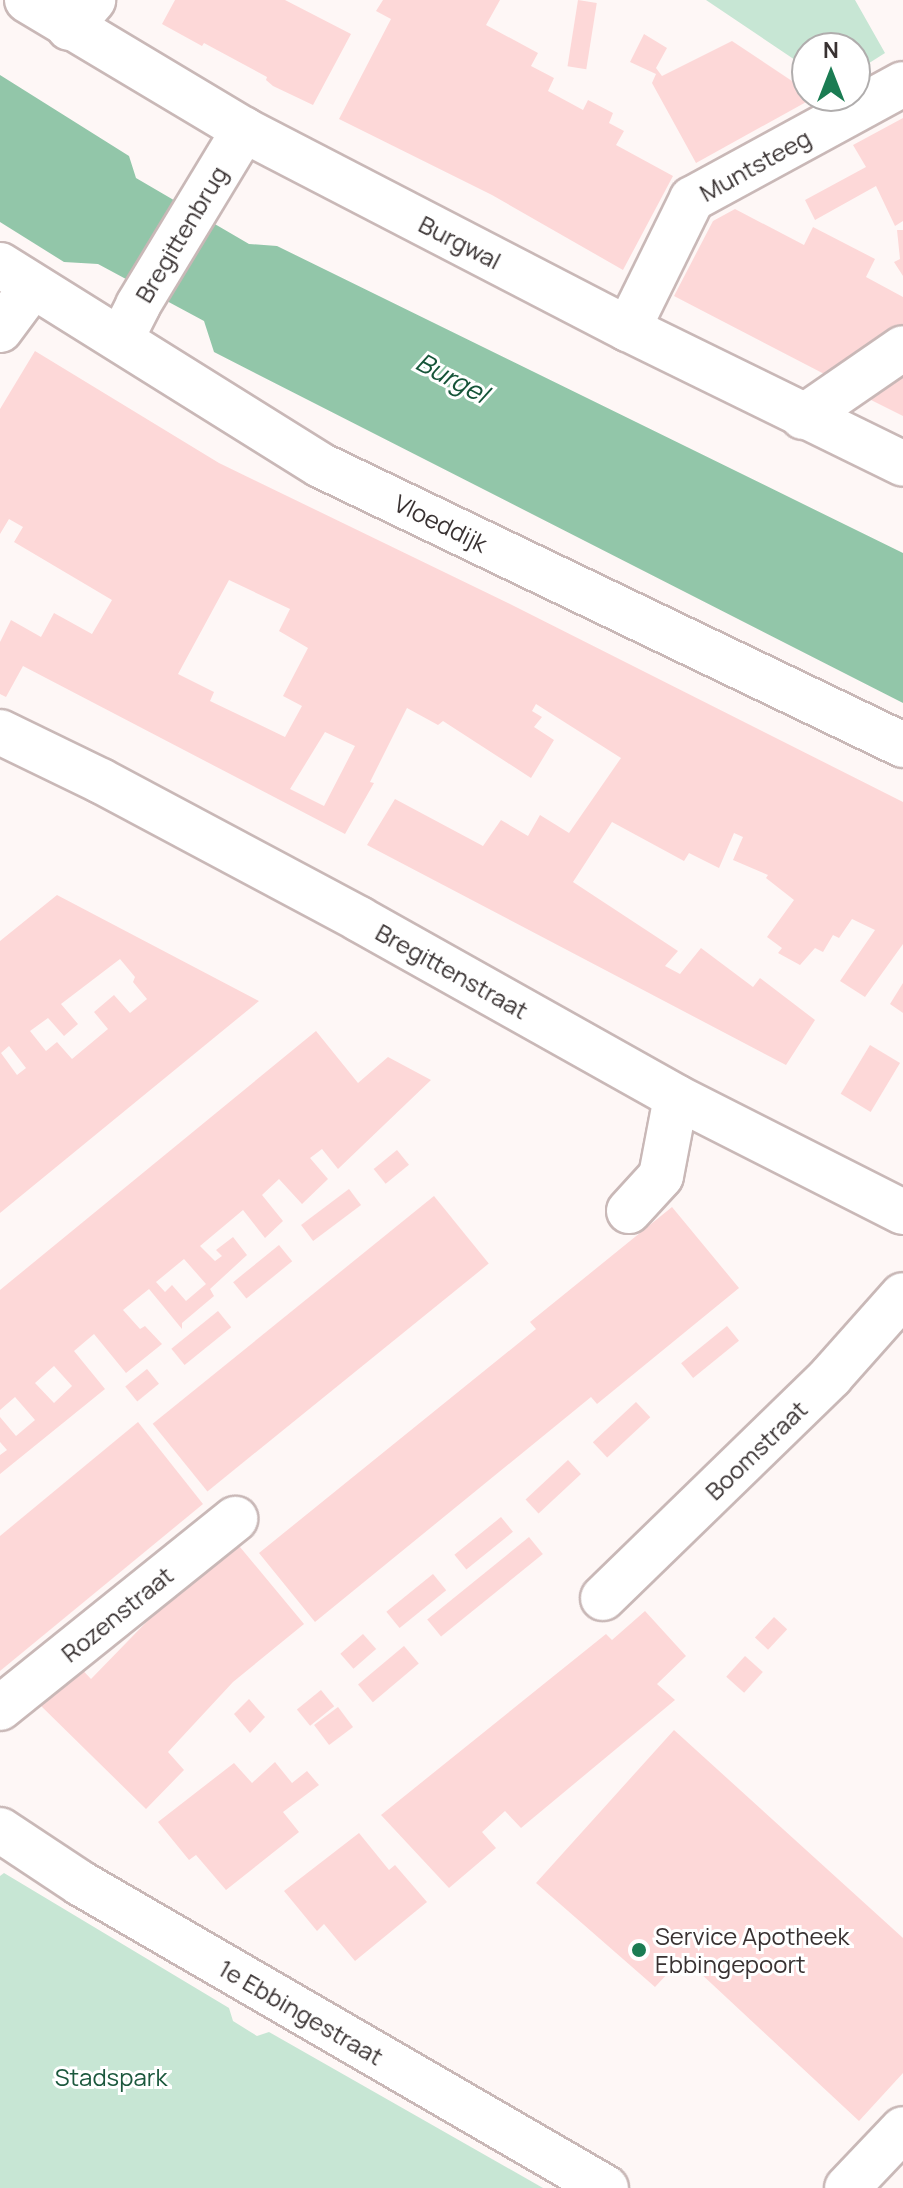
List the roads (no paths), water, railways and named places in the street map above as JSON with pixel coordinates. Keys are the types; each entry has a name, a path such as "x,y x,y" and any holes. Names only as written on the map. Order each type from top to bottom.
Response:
{"street":[{"name":"Burgwal","path":"27,0 81,14 244,130 628,329 903,464"},
{"name":"Muntsteeg","path":"628,329 692,199 903,84"},
{"name":"Bregittenbrug","path":"130,322 244,130"},
{"name":"Vloeddijk","path":"16,276 130,322 320,465 903,745"},
{"path":"0,330 16,276"},
{"path":"803,417 903,348"},
{"name":"Bregittenstraat","path":"0,732 101,781 359,919 676,1097 903,1212"},
{"path":"629,1211 661,1176 676,1097"},
{"name":"Boomstraat","path":"603,1598 831,1376 903,1295"},
{"name":"Rozenstraat","path":"0,1708 235,1519"},
{"name":"1e Ebbingestraat","path":"0,1830 80,1883 606,2188"},
{"path":"847,2188 903,2129"}],"water":[{"name":"Burgel","path":"0,75 129,156 136,178 249,244 277,246 903,553 903,703 214,352 204,321 98,264 64,262 0,222"}],"place":[{"name":"Service Apotheek Ebbingepoort","path":"639,1950"}],"park label":[{"name":"Stadspark","path":"111,2077"}]}
